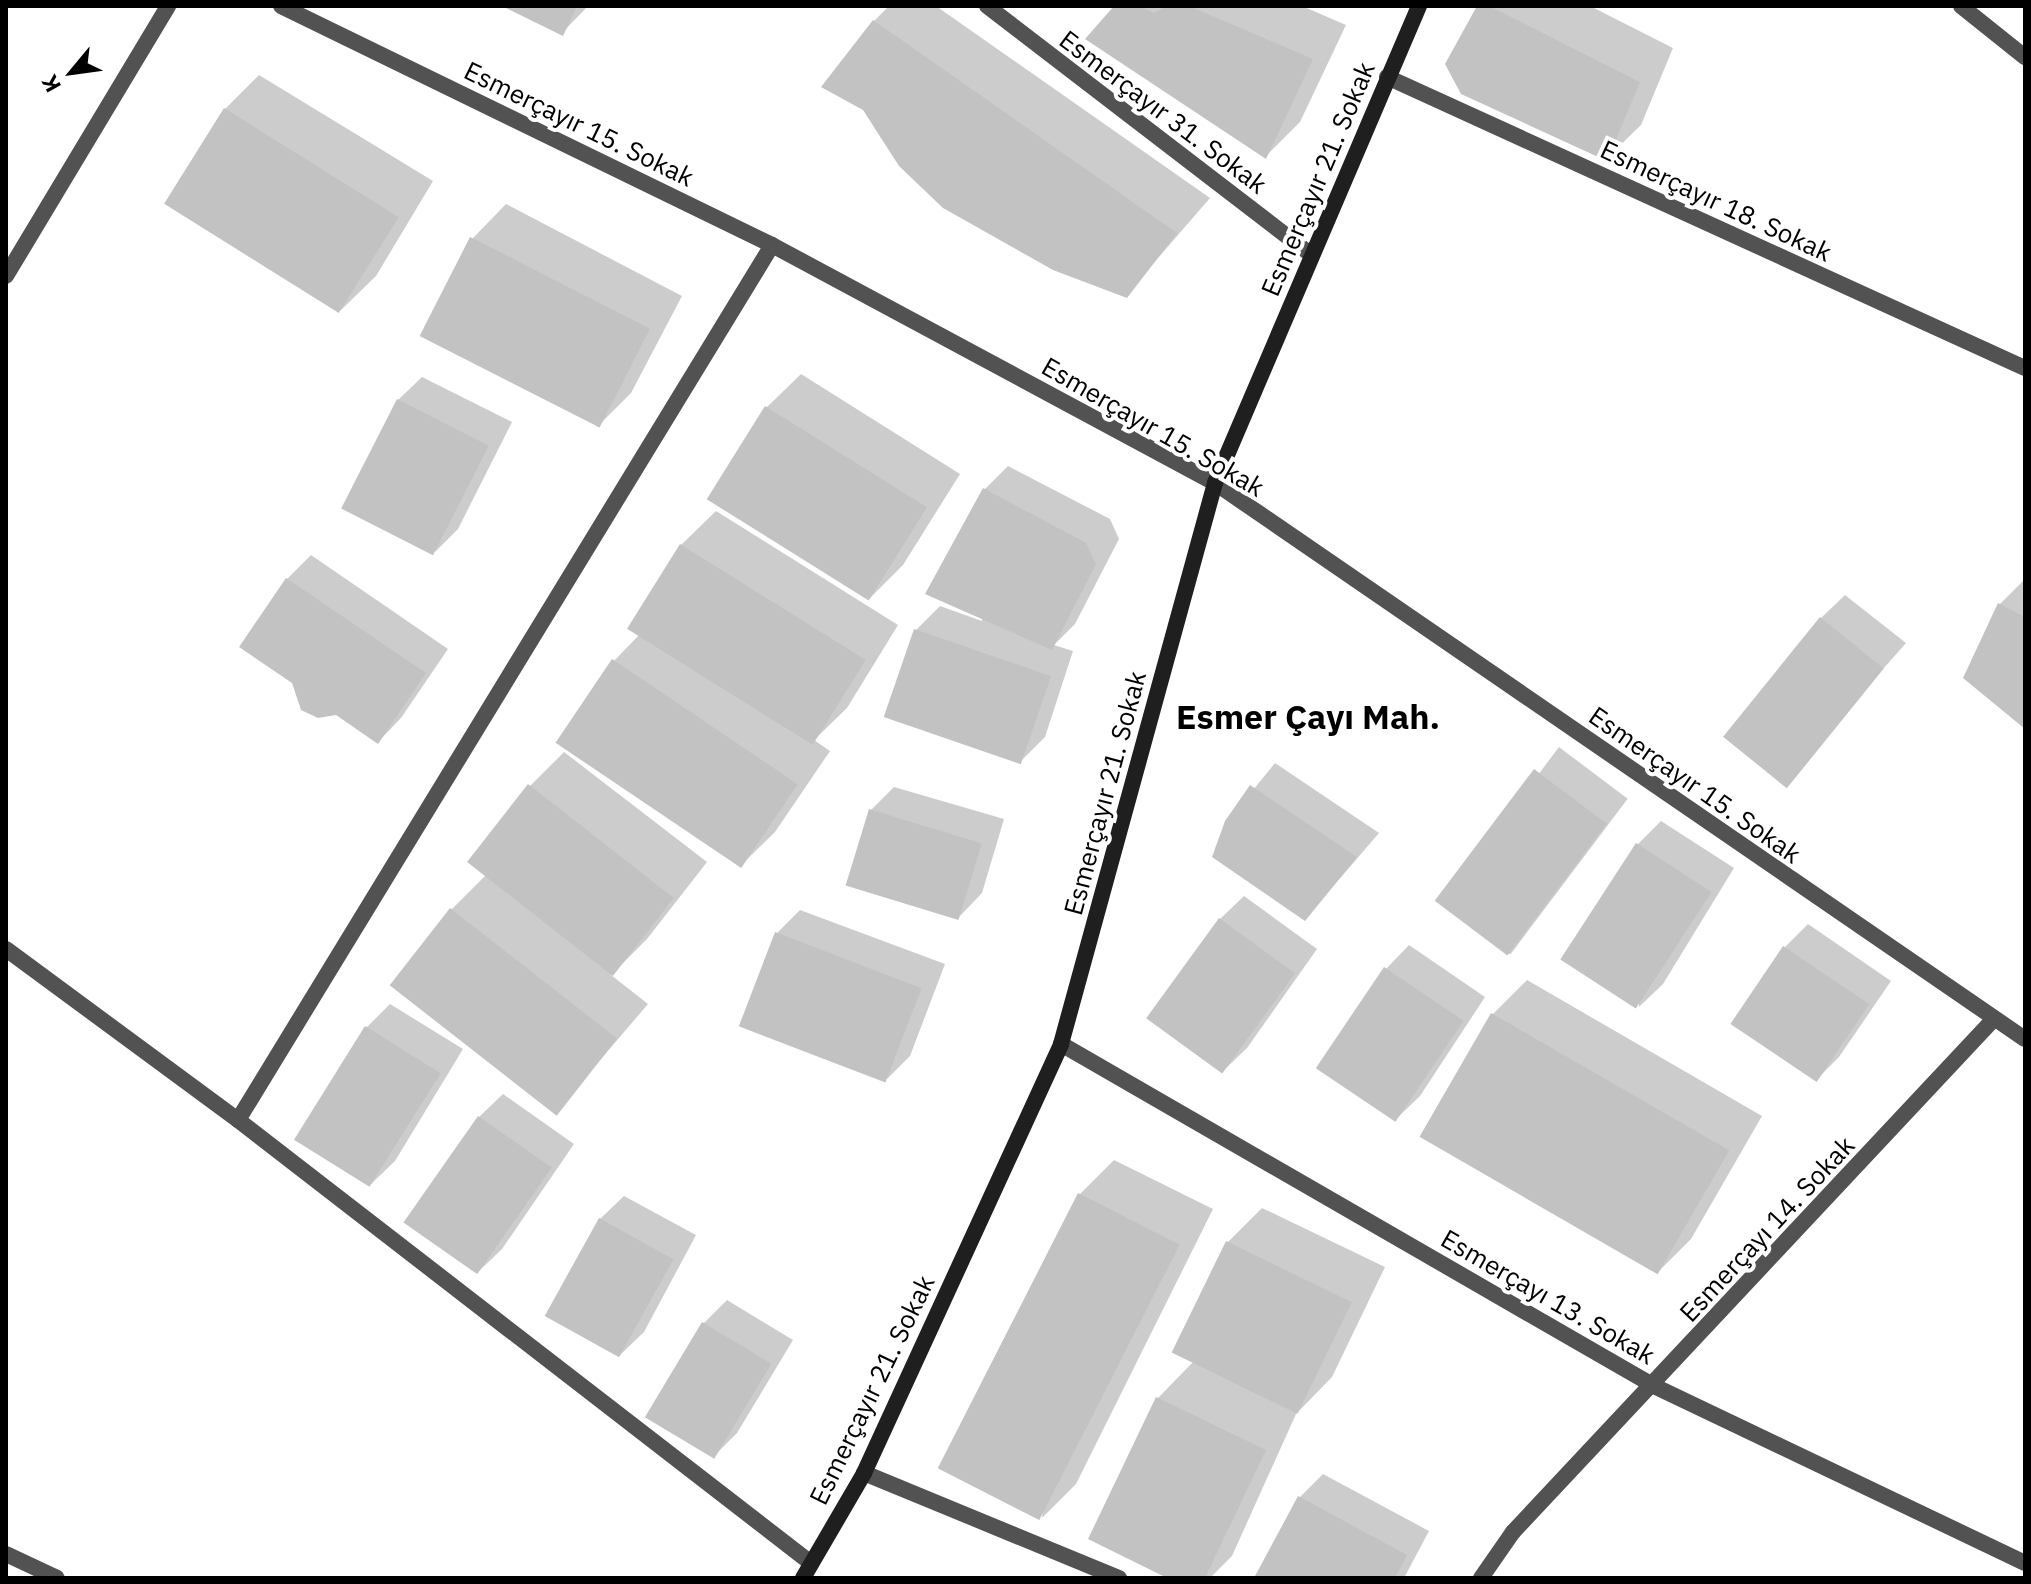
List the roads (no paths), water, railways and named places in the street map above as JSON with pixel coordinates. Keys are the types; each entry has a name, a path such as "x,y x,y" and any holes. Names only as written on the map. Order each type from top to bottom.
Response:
{"street":[{"path":"6,276 168,6"},
{"name":"Esmerçayır 15. Sokak","path":"281,6 772,245 1215,483 1993,1020 2025,1039"},
{"name":"Esmerçayır 31. Sokak","path":"987,6 1312,255"},
{"name":"Esmerçayır 21. Sokak","path":"803,1578 864,1473 1061,1044 1215,483 1419,6"},
{"path":"1961,6 2025,57"},
{"name":"Esmerçayır 18. Sokak","path":"1387,77 2025,368"},
{"path":"238,1120 772,245"},
{"path":"6,949 238,1120 811,1563"},
{"name":"Esmerçayı 14. Sokak","path":"1481,1578 1513,1532 1654,1386 1993,1020"},
{"name":"Esmerçayı 13. Sokak","path":"1061,1044 1654,1386 2025,1563"},
{"path":"864,1473 1119,1578"},
{"path":"6,1554 57,1578"}],"district":[{"name":"Esmer Çayı Mah.","path":"1308,717"}]}
